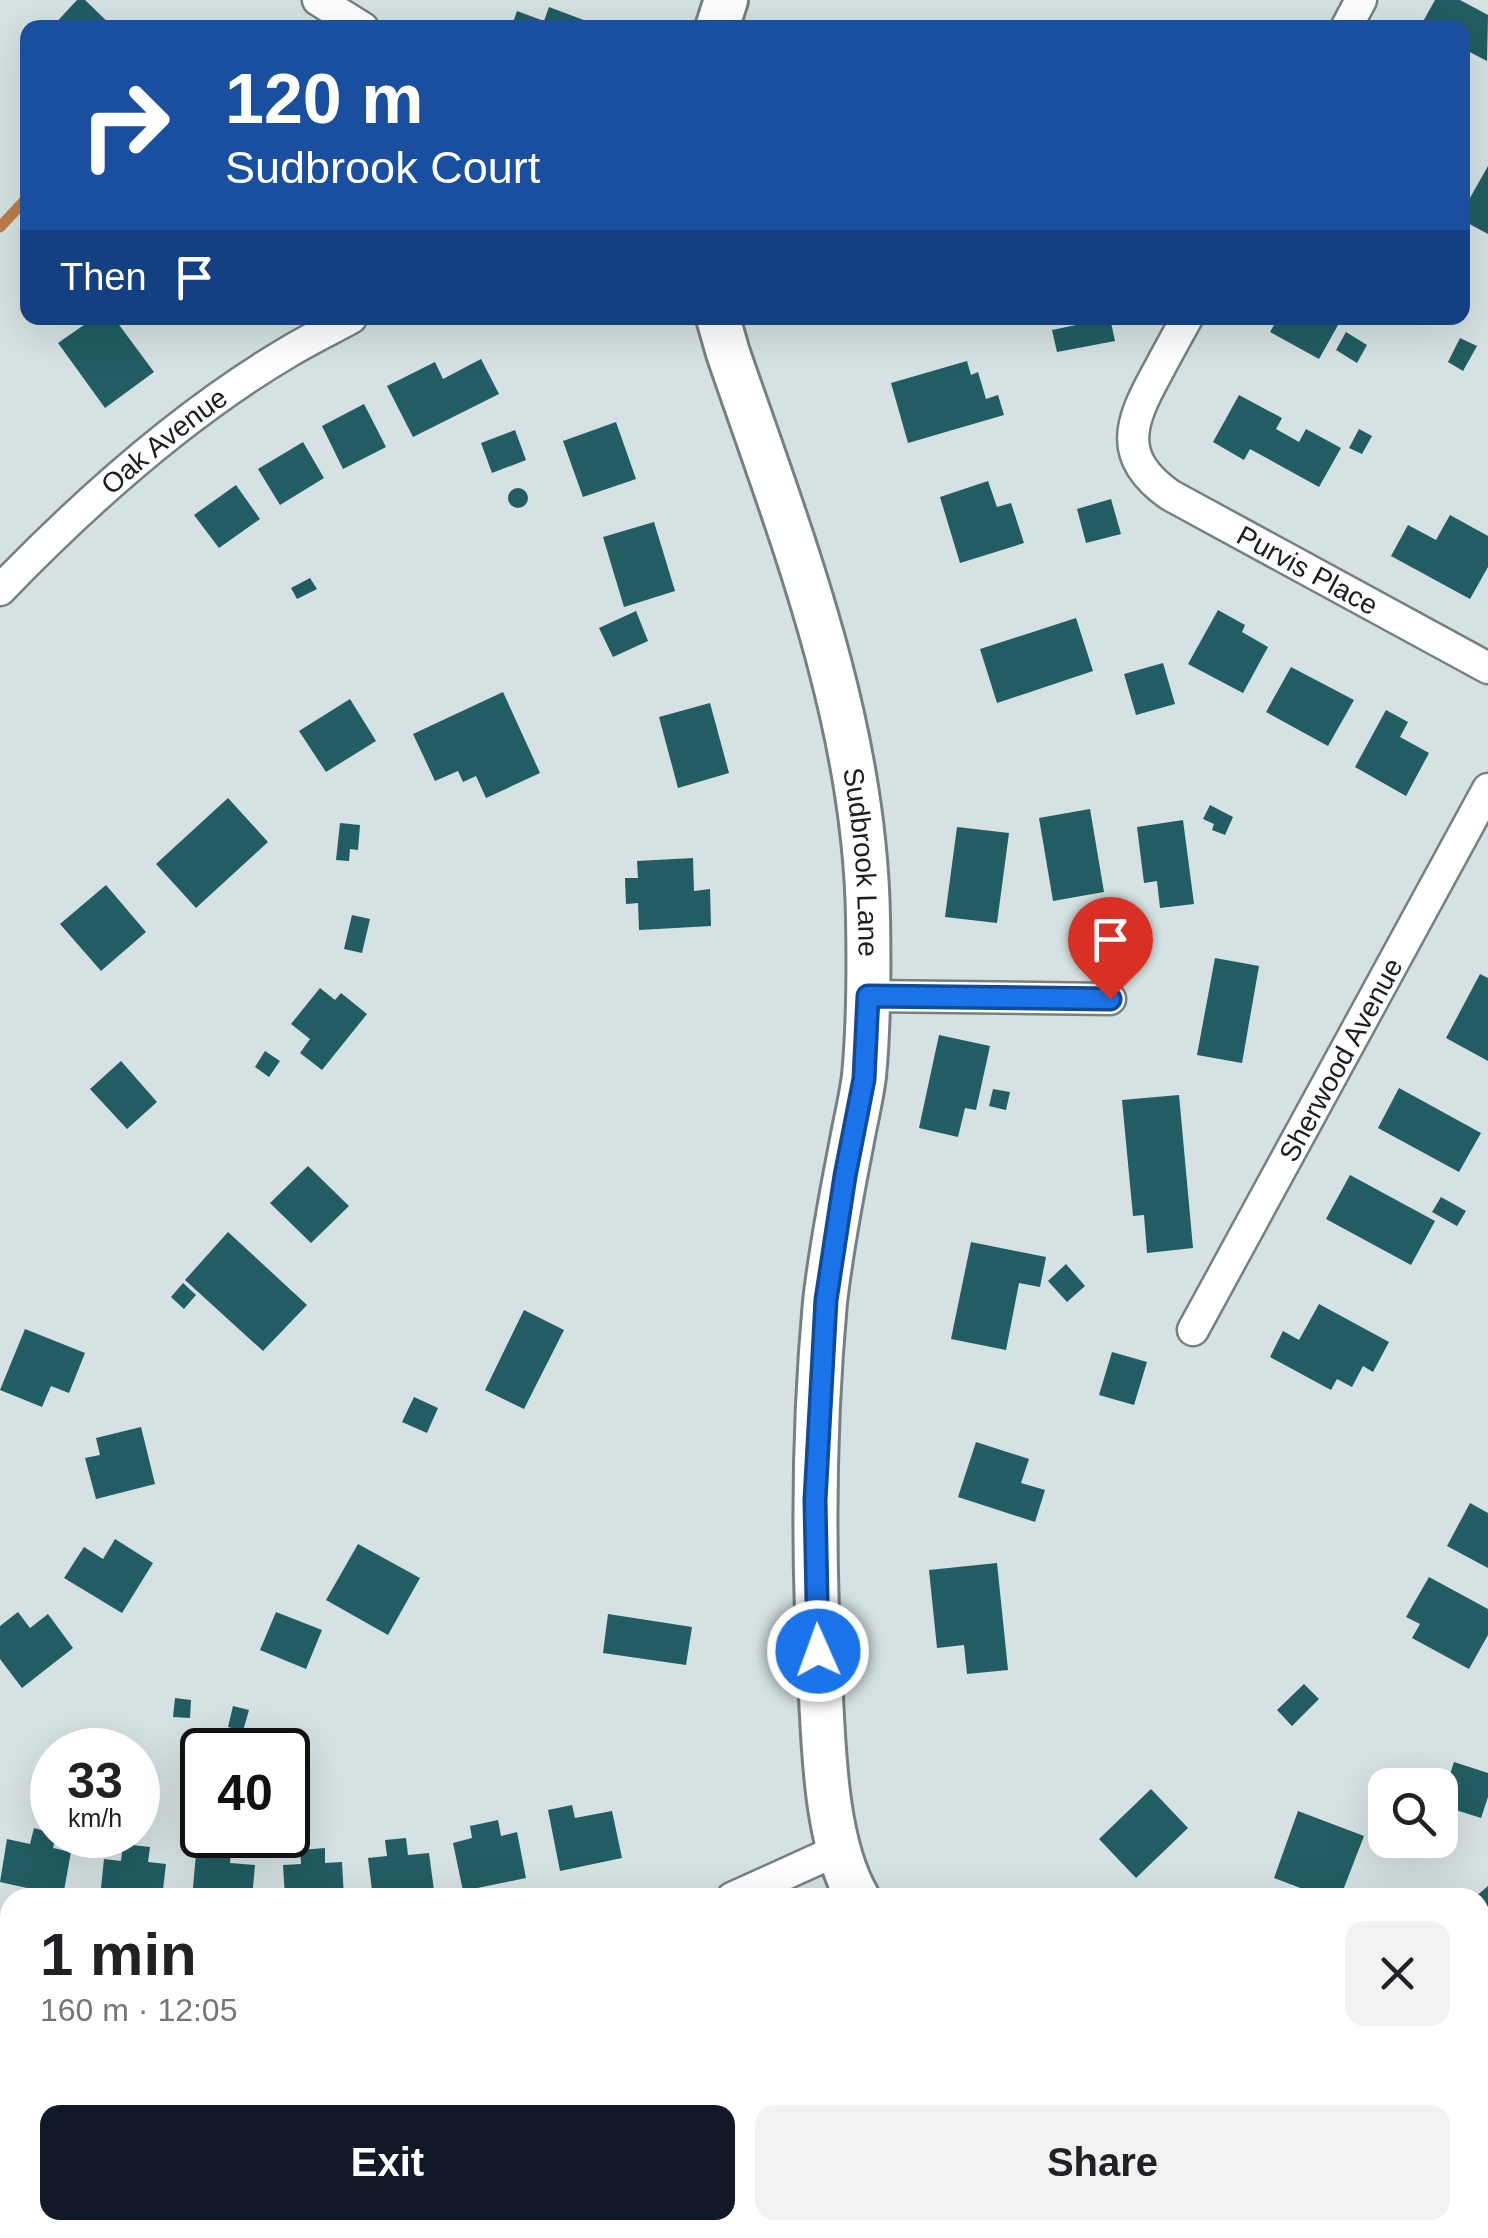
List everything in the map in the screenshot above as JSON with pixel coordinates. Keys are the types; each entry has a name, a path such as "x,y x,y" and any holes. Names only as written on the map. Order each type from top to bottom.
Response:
{"street":[{"path":"318,0 350,20"},
{"name":"Oak Avenue","path":"0,590 53,535 136,461 222,396 288,352 338,325"},
{"name":"Sudbrook Lane","path":"720,325 816,612 847,735 865,877 868,996 864,1079 826,1300 815,1519 823,1739 838,1850 854,1888"},
{"name":"Purvis Place","path":"1183,325 1134,421 1132,441 1138,462 1152,482 1488,668"},
{"name":"Sherwood Avenue","path":"1192,1330 1488,789"},
{"path":"868,996 1110,999"},
{"path":"754,1888 838,1850"}],"building":[{"path":"77,0 85,0 106,20 58,20"},
{"path":"1435,0 1460,0 1488,15 1487,61 1470,52 1470,20 1424,20"},
{"path":"549,7 584,20 544,20"},
{"path":"517,11 541,20 514,20"},
{"path":"1488,166 1488,234 1470,224 1470,198"},
{"path":"84,325 119,325 154,372 105,408 58,343"},
{"path":"1112,325 1115,341 1057,352 1052,330"},
{"path":"1274,325 1338,325 1319,359 1270,332"},
{"path":"1346,332 1367,345 1357,363 1336,350"},
{"path":"1460,338 1477,346 1463,371 1448,362"},
{"path":"481,359 499,394 413,437 387,386 435,362 443,379"},
{"path":"967,361 971,375 978,372 986,399 998,395 1004,415 908,443 891,383"},
{"path":"1239,395 1282,418 1276,429 1299,442 1306,429 1341,448 1319,487 1250,449 1244,460 1213,442"},
{"path":"364,404 386,447 343,469 322,426"},
{"path":"616,422 636,479 583,497 563,441"},
{"path":"1359,429 1372,436 1362,454 1349,448"},
{"path":"515,430 526,460 492,473 481,443"},
{"path":"303,442 324,478 280,505 258,469"},
{"path":"988,481 997,507 1011,503 1024,543 960,563 940,497"},
{"path":"236,485 260,519 219,548 194,515"},
{"path":"518,488 528,498 518,508 508,498"},
{"path":"1111,499 1121,534 1086,543 1077,509"},
{"path":"1450,515 1488,536 1488,567 1470,599 1391,556 1408,525 1436,540"},
{"path":"654,522 675,591 624,607 603,537"},
{"path":"310,578 317,589 297,599 291,588"},
{"path":"1218,610 1245,625 1242,632 1268,647 1243,693 1188,664"},
{"path":"636,611 648,641 613,657 599,628"},
{"path":"1076,618 1093,671 997,703 980,649"},
{"path":"1163,663 1175,704 1136,715 1124,674"},
{"path":"1291,667 1354,700 1328,746 1266,712"},
{"path":"503,692 540,773 486,798 476,776 463,782 458,771 435,781 413,734"},
{"path":"350,699 376,741 326,772 299,731"},
{"path":"710,703 729,773 678,788 659,717"},
{"path":"1386,710 1408,722 1400,737 1429,753 1406,796 1355,767"},
{"path":"228,798 268,842 196,908 156,864"},
{"path":"1210,805 1233,817 1225,835 1212,830 1214,824 1203,819"},
{"path":"1090,809 1104,892 1053,901 1039,818"},
{"path":"1183,820 1194,904 1160,908 1157,881 1144,883 1137,827"},
{"path":"340,823 360,825 358,850 350,849 349,861 336,860"},
{"path":"957,827 1009,833 997,923 945,917"},
{"path":"693,858 694,891 710,889 711,926 639,930 638,903 626,904 625,878 638,878 637,861"},
{"path":"106,885 146,932 101,971 60,924"},
{"path":"352,915 370,919 362,953 344,949"},
{"path":"1215,958 1259,966 1242,1063 1197,1055"},
{"path":"1480,974 1488,978 1488,1061 1446,1038"},
{"path":"320,988 335,1000 341,993 367,1014 322,1070 300,1053 310,1039 291,1024"},
{"path":"939,1035 990,1046 976,1110 965,1108 958,1137 919,1128"},
{"path":"265,1051 280,1061 269,1077 255,1067"},
{"path":"121,1061 157,1102 127,1129 90,1089"},
{"path":"1399,1088 1481,1133 1459,1172 1378,1128"},
{"path":"993,1089 1010,1092 1006,1110 989,1106"},
{"path":"1179,1095 1193,1248 1147,1253 1144,1215 1133,1216 1122,1100"},
{"path":"308,1166 349,1206 311,1243 270,1203"},
{"path":"1350,1175 1435,1221 1411,1265 1326,1219"},
{"path":"1441,1197 1466,1211 1457,1226 1432,1212"},
{"path":"228,1232 307,1305 263,1351 185,1280"},
{"path":"971,1242 1046,1257 1040,1287 1019,1283 1006,1350 951,1339"},
{"path":"1066,1264 1085,1286 1067,1302 1048,1281"},
{"path":"183,1283 196,1295 184,1309 171,1297"},
{"path":"1319,1304 1389,1342 1373,1372 1363,1366 1352,1387 1337,1379 1331,1390 1270,1357 1283,1331 1299,1340"},
{"path":"524,1310 564,1330 524,1409 485,1390"},
{"path":"25,1329 85,1353 69,1393 51,1386 42,1407 0,1390"},
{"path":"1112,1352 1147,1362 1134,1405 1099,1395"},
{"path":"414,1397 438,1408 427,1433 402,1422"},
{"path":"141,1427 155,1484 96,1499 85,1458 100,1455 96,1438"},
{"path":"976,1442 1029,1459 1021,1483 1045,1490 1035,1522 958,1497"},
{"path":"1470,1503 1488,1513 1488,1568 1447,1546"},
{"path":"115,1539 153,1563 122,1613 64,1578 84,1547 103,1559"},
{"path":"358,1544 420,1578 388,1635 326,1600"},
{"path":"997,1563 1008,1670 967,1674 964,1645 937,1648 929,1570"},
{"path":"1429,1577 1488,1609 1488,1635 1469,1669 1412,1638 1420,1624 1406,1617"},
{"path":"18,1612 30,1628 48,1614 73,1648 22,1688 0,1659 0,1626"},
{"path":"276,1612 322,1630 306,1669 260,1650"},
{"path":"608,1614 692,1627 686,1665 603,1653"},
{"path":"1304,1684 1319,1699 1292,1726 1277,1710"},
{"path":"175,1698 191,1700 190,1718 173,1717"},
{"path":"233,1706 249,1710 244,1728 228,1727"},
{"path":"1454,1762 1488,1773 1488,1797 1481,1818 1458,1811 1458,1768 1452,1768"},
{"path":"1151,1789 1188,1828 1136,1878 1099,1839"},
{"path":"572,1805 575,1818 612,1811 622,1858 560,1871 548,1810"},
{"path":"1298,1811 1364,1836 1344,1888 1300,1888 1274,1878"},
{"path":"498,1820 501,1836 517,1832 526,1878 462,1888 453,1843 472,1838 470,1826"},
{"path":"406,1838 408,1855 429,1853 434,1888 372,1888 368,1858 387,1856 385,1840"},
{"path":"7,1839 30,1844 30,1858 70,1858 64,1888 27,1888 0,1882"},
{"path":"325,1848 325,1863 342,1862 343,1888 284,1888 283,1865 301,1864 301,1858 310,1858 310,1849"},
{"path":"149,1858 148,1862 166,1864 163,1888 101,1888 104,1859"},
{"path":"196,1858 230,1858 230,1863 255,1865 253,1888 193,1888"}],"waterway":[{"path":"0,227 20,206"}],"route":[{"path":"818,1651 815,1500 826,1300 864,1079 868,996 1110,999"}]}
